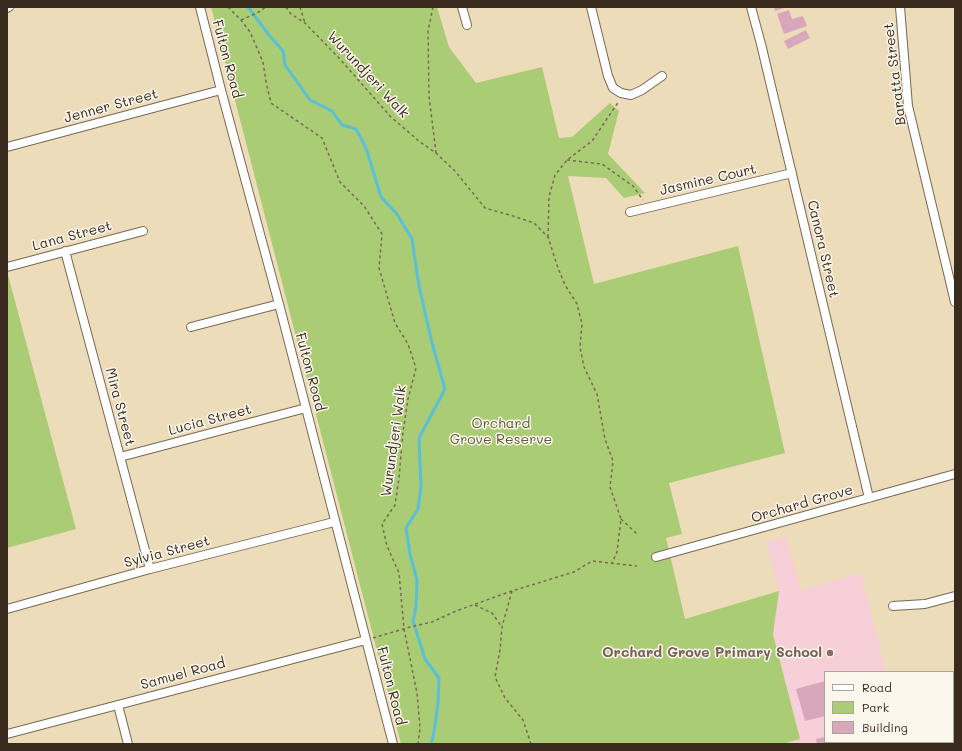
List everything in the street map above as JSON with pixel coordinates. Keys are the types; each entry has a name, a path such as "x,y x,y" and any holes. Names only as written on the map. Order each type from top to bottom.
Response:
{"street":[{"name":"Fulton Road","path":"200,7 393,744"},
{"path":"462,7 467,25"},
{"path":"591,7 608,76 613,88 621,93 631,95 662,76"},
{"name":"Canora Street","path":"751,7 869,498"},
{"name":"Baratta Street","path":"900,7 908,106 955,302"},
{"name":"Jenner Street","path":"7,147 221,90"},
{"name":"Jasmine Court","path":"630,212 792,174"},
{"name":"Lana Street","path":"7,267 143,231"},
{"name":"Mira Street","path":"65,251 150,569"},
{"path":"191,328 279,304"},
{"name":"Lucia Street","path":"120,457 306,408"},
{"name":"Orchard Grove","path":"656,557 955,474"},
{"name":"Sylvia Street","path":"7,609 150,569 334,522"},
{"path":"893,606 925,604 955,596"},
{"name":"Samuel Road","path":"7,734 366,640"},
{"path":"118,705 128,744"}],"path":[{"name":"Wurundjeri Walk","path":"228,7 250,32 263,62 266,82 272,102 322,138 340,182 364,206 382,234 379,268 395,323 408,344 416,368 408,399 395,505 382,524 387,546 399,573 404,629 417,693 420,728 418,744"},
{"path":"241,20 266,7"},
{"name":"Wurundjeri Walk","path":"286,7 291,14 305,23 339,58 390,116 420,142 436,153 455,171 485,208 534,223 548,237 565,285 577,304 582,324 580,347 584,367 597,394 605,439 613,462 610,487 621,519 617,552 612,563"},
{"name":"Wurundjeri Walk","path":"300,7 305,23"},
{"name":"Wurundjeri Walk","path":"433,7 428,31 429,96 436,153"},
{"path":"548,237 549,197 554,175 567,160 592,141 624,94"},
{"path":"567,160 602,164 633,186 648,208"},
{"path":"621,519 638,535"},
{"path":"366,640 432,622 456,611 512,591 574,572 592,561 637,566"},
{"path":"512,591 502,627 500,650 495,677 505,698 523,720 531,744"},
{"path":"476,604 492,613 502,627"}],"shaded area":[{"name":"Orchard Grove Primary School","path":"786,537 801,590 861,573 886,671 824,671 824,743 906,744 782,744 800,739 773,634 779,591 766,542"}],"green space":[{"name":"Orchard Grove Reserve","path":"211,7 437,7 449,47 476,83 542,67 559,138 572,137 610,103 619,111 608,154 645,193 624,198 606,178 568,176 594,284 738,246 785,453 669,483 682,534 666,538 685,619 779,591 773,634 800,739 782,744 401,744"},
{"path":"8,275 76,529 7,548 7,276"}],"building":[{"path":"774,7 787,7 775,11"},
{"path":"789,10 792,19 803,16 807,26 784,34 777,14"},
{"path":"806,30 810,38 788,49 784,41"},
{"path":"824,681 824,716 805,721 796,689"},
{"path":"824,737 824,743 838,744 817,744 816,739"},
{"path":"892,743 892,744 874,744"}],"waterway":[{"path":"248,7 283,51 285,65 310,100 332,111 342,125 356,129 367,151 381,197 397,214 412,239 419,286 432,343 445,389 419,438 421,487 418,509 406,528 410,554 417,580 416,607 413,621 425,659 439,678 438,702 431,744"}],"place":[{"name":"Orchard Grove Primary School","path":"830,653"}]}
